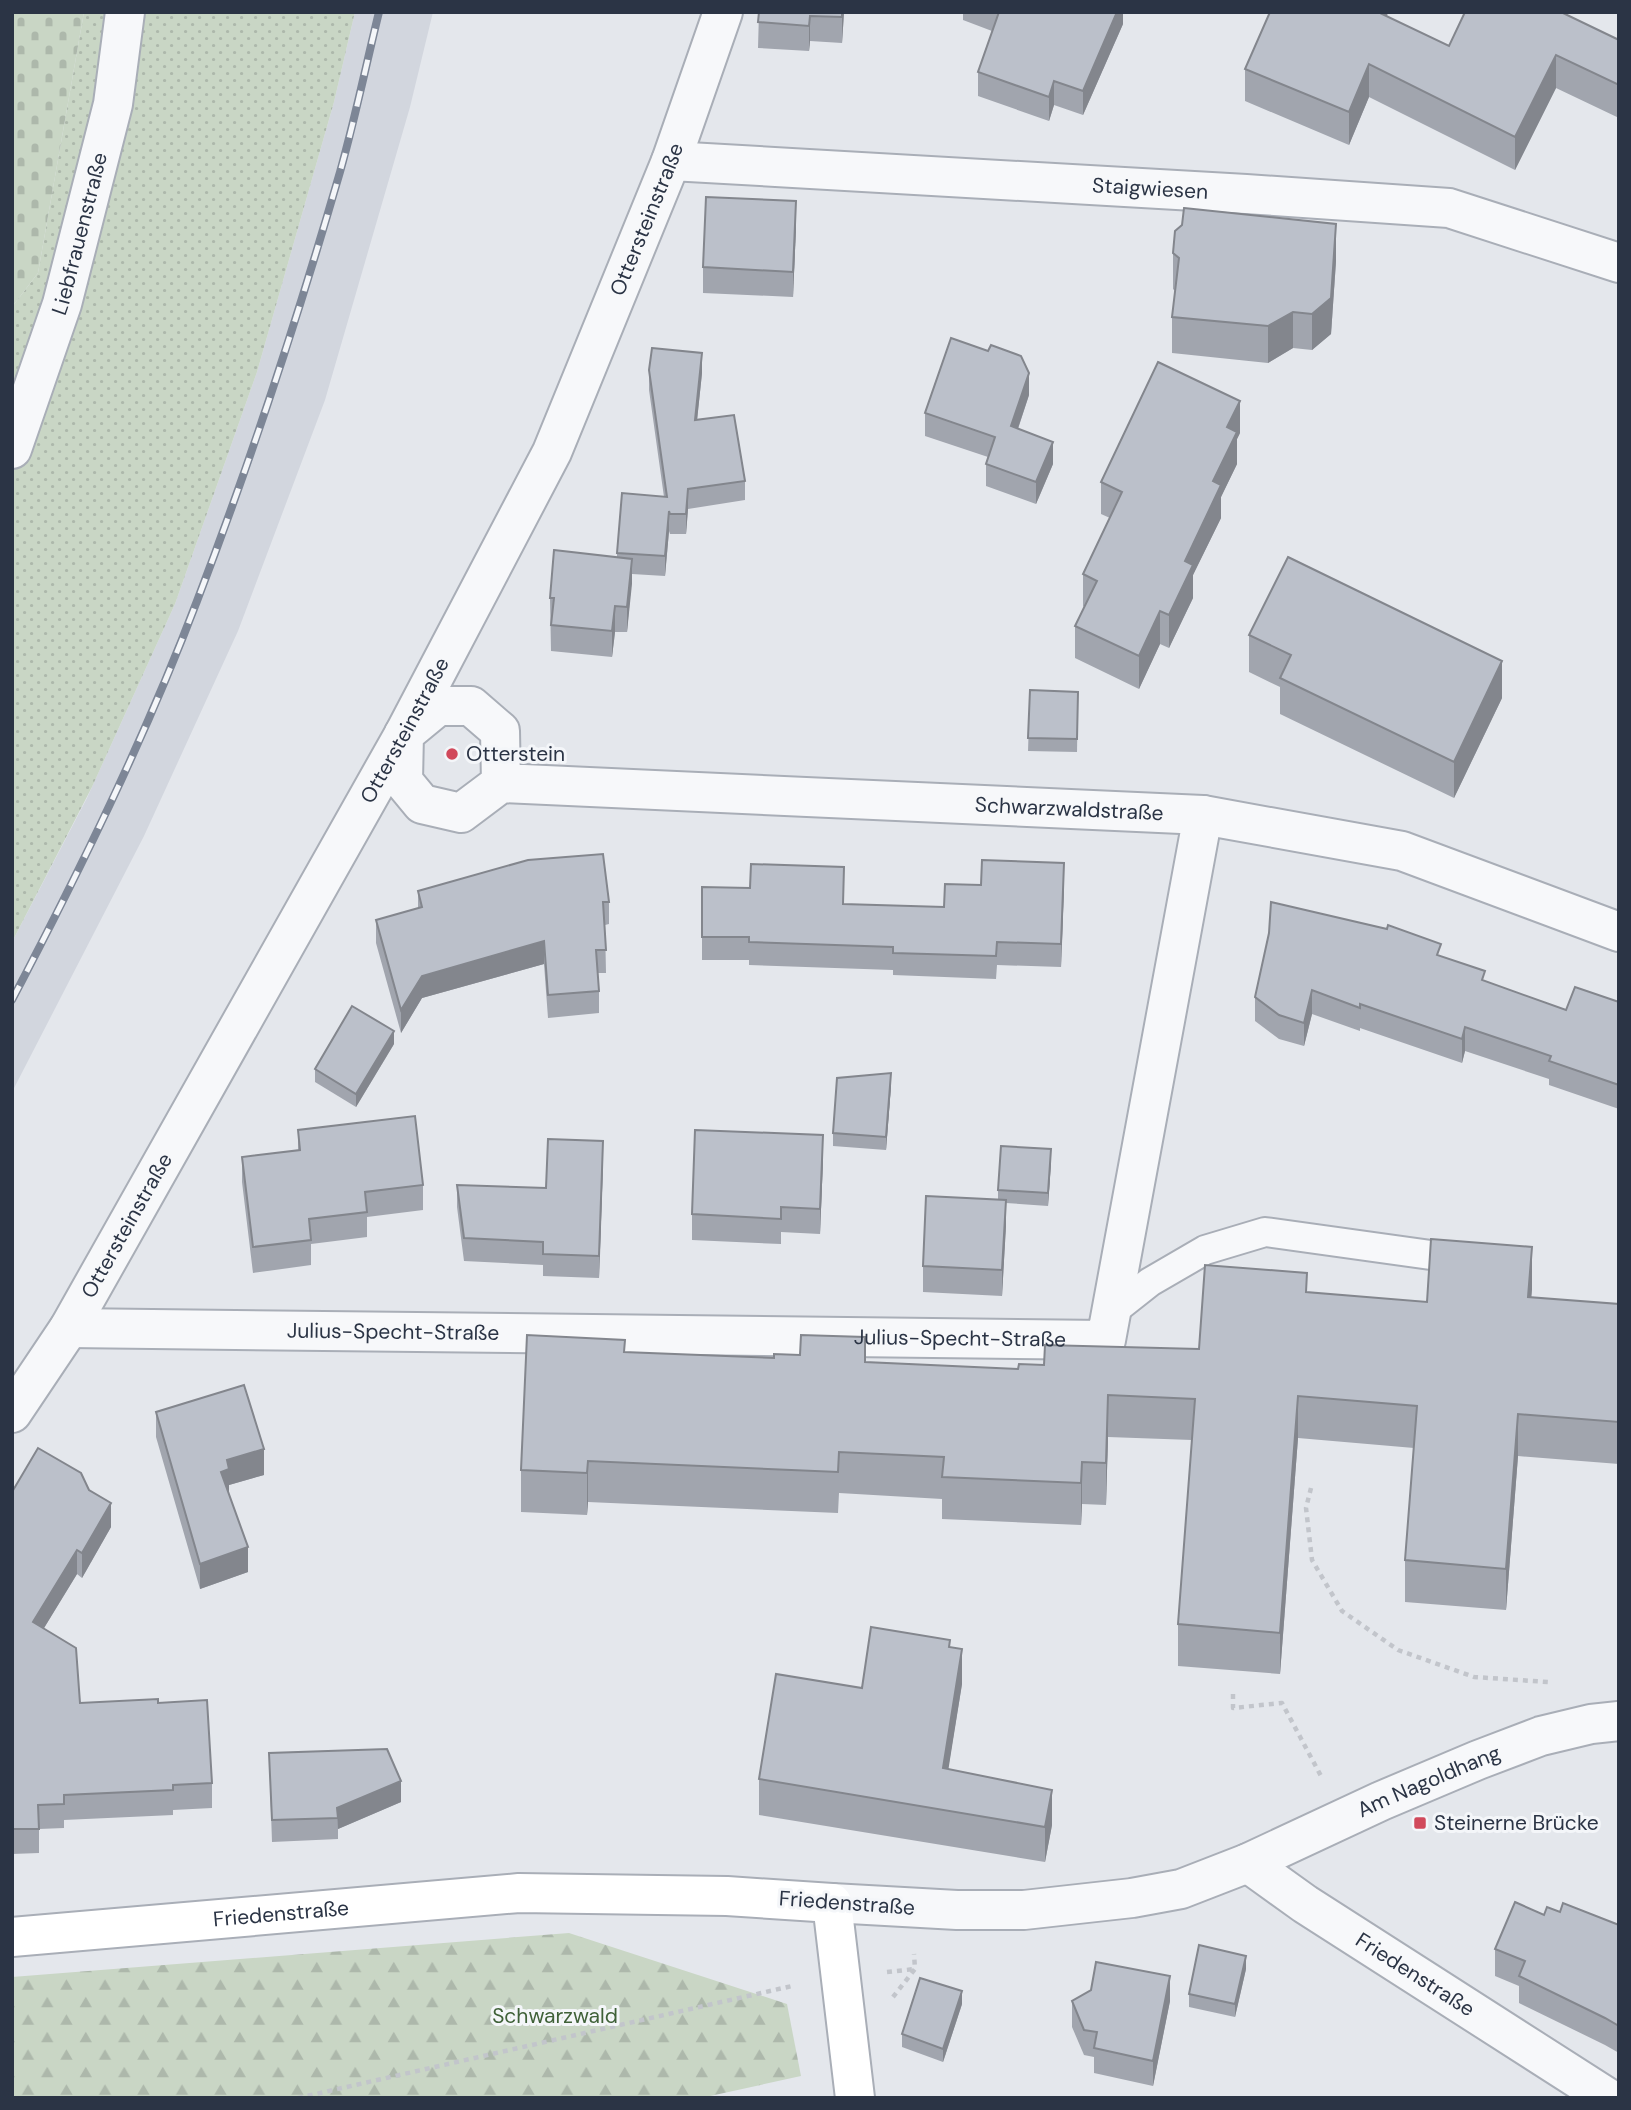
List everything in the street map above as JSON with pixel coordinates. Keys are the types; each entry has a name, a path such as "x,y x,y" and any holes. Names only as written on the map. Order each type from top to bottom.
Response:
{"street":[{"name":"Liebfrauenstraße","path":"12,449 62,304 113,104 125,12"},
{"name":"Ottersteinstraße","path":"12,1413 69,1328 404,734 552,452 671,161 723,12"},
{"name":"Staigwiesen","path":"671,161 1449,208 1619,263"},
{"path":"438,706 471,706 500,731 501,783 461,813 422,804 404,781 404,734 438,706"},
{"name":"Schwarzwaldstraße","path":"501,783 1203,815 1402,850 1619,932"},
{"name":"Julius-Specht-Straße","path":"69,1328 1106,1340 1203,815"},
{"name":"Am Nagoldhang","path":"1248,1863 1478,1760 1541,1736 1591,1724 1619,1721"},
{"name":"Friedenstraße","path":"12,1937 519,1893 727,1896 957,1910 1024,1910 1132,1898 1181,1889 1248,1863 1305,1904 1608,2098"},
{"path":"832,1903 846,2043 855,2098"}],"lane":[{"path":"1112,1312 1150,1282 1205,1250 1265,1232 1499,1265"}],"path":[{"path":"1311,1488 1306,1508 1312,1560 1342,1611 1398,1650 1474,1676 1553,1682"},
{"path":"1233,1694 1233,1708 1282,1703 1344,1818"},
{"path":"298,2098 839,1976"}],"shaded area":[{"path":"355,12 433,12 410,107 325,400 238,631 144,836 12,1092 12,942 87,798 175,604 257,372 334,102"}],"green space":[{"path":"12,12 84,12 38,273 12,307"},
{"path":"84,12 355,12 334,102 257,372 175,604 92,787 12,942 12,307 38,273"},
{"name":"Schwarzwald","path":"569,1933 787,2004 801,2076 701,2098 12,2098 12,1977"}],"building":[{"path":"759,12 842,12 842,17 810,16 809,26 758,22"},
{"path":"999,12 1117,12 1083,91 1054,81 1049,97 978,72"},
{"path":"1270,12 1378,12 1449,46 1465,12 1561,12 1619,40 1619,85 1556,55 1515,137 1369,64 1349,112 1245,69"},
{"path":"706,197 796,201 793,272 703,267"},
{"path":"1184,208 1336,224 1331,298 1312,314 1293,312 1268,326 1172,317 1179,258 1173,253 1175,231 1182,225"},
{"path":"951,338 988,351 991,345 1021,356 1029,373 1011,426 1053,442 1036,482 986,464 995,437 925,413"},
{"path":"652,348 702,353 695,420 734,415 745,481 688,489 686,514 670,514 669,511 665,556 617,553 622,493 667,497 649,370"},
{"path":"1158,362 1240,401 1227,427 1237,432 1213,481 1221,485 1185,561 1193,565 1169,615 1160,611 1139,656 1075,626 1097,581 1083,574 1122,492 1101,482"},
{"path":"554,550 632,559 627,607 615,606 612,631 551,625"},
{"path":"1288,557 1502,661 1454,762 1280,678 1291,655 1249,635"},
{"path":"1030,690 1078,692 1077,739 1028,738"},
{"path":"603,854 609,902 603,902 606,950 596,950 599,991 548,995 544,941 422,976 401,1010 376,920 422,907 418,891 528,860"},
{"path":"982,860 1064,863 1061,944 997,942 996,956 893,953 893,947 749,942 749,937 702,937 702,887 750,888 751,864 844,867 843,904 944,907 945,884 981,885"},
{"path":"1271,902 1387,929 1388,925 1441,944 1437,955 1485,971 1482,980 1566,1010 1575,987 1619,1002 1619,1085 1549,1061 1551,1056 1465,1027 1462,1039 1360,1004 1360,1008 1312,990 1304,1023 1279,1015 1255,997 1269,933"},
{"path":"352,1006 394,1031 356,1094 315,1069"},
{"path":"891,1073 886,1137 833,1133 837,1078"},
{"path":"415,1116 423,1185 365,1192 367,1212 309,1219 311,1240 253,1247 242,1157 300,1150 298,1130"},
{"path":"695,1130 823,1135 820,1209 781,1207 781,1219 692,1214"},
{"path":"548,1139 603,1141 599,1256 543,1254 543,1242 464,1238 457,1185 546,1188"},
{"path":"1001,1146 1051,1149 1048,1193 998,1190"},
{"path":"926,1196 1006,1200 1002,1270 923,1266"},
{"path":"1431,1239 1532,1247 1528,1297 1619,1304 1619,1422 1518,1414 1506,1569 1405,1560 1417,1406 1298,1396 1280,1633 1178,1624 1195,1399 1108,1395 1106,1463 1082,1462 1081,1483 942,1477 944,1457 839,1452 838,1472 588,1461 587,1473 521,1470 527,1335 625,1340 624,1352 774,1358 774,1354 800,1355 801,1335 865,1337 865,1362 1018,1369 1019,1364 1044,1365 1045,1345 1199,1349 1205,1265 1307,1273 1306,1292 1427,1302"},
{"path":"244,1385 264,1449 227,1460 229,1469 221,1472 248,1547 200,1564 156,1412"},
{"path":"38,1448 81,1473 89,1490 111,1503 82,1553 77,1550 33,1622 76,1648 80,1703 158,1699 158,1703 207,1700 212,1783 173,1785 173,1790 64,1795 64,1804 38,1805 39,1829 12,1829 12,1492"},
{"path":"871,1627 950,1640 949,1647 962,1649 943,1768 1052,1790 1045,1827 759,1779 776,1674 862,1688"},
{"path":"387,1749 401,1781 337,1808 338,1818 272,1820 269,1753"},
{"path":"1515,1902 1544,1915 1547,1907 1560,1912 1563,1903 1619,1925 1619,2026 1519,1976 1525,1961 1495,1949"},
{"path":"1199,1945 1246,1956 1235,2004 1189,1994"},
{"path":"1096,1962 1170,1976 1153,2061 1094,2048 1097,2032 1084,2030 1072,2001 1091,1990"},
{"path":"920,1978 962,1991 943,2049 902,2034"}],"railway":[{"path":"12,1000 87,853 134,753 217,548 291,334 324,226 351,132 379,12"}],"place":[{"name":"Otterstein","path":"452,754"},
{"name":"Steinerne Brücke","path":"1420,1823"}]}
